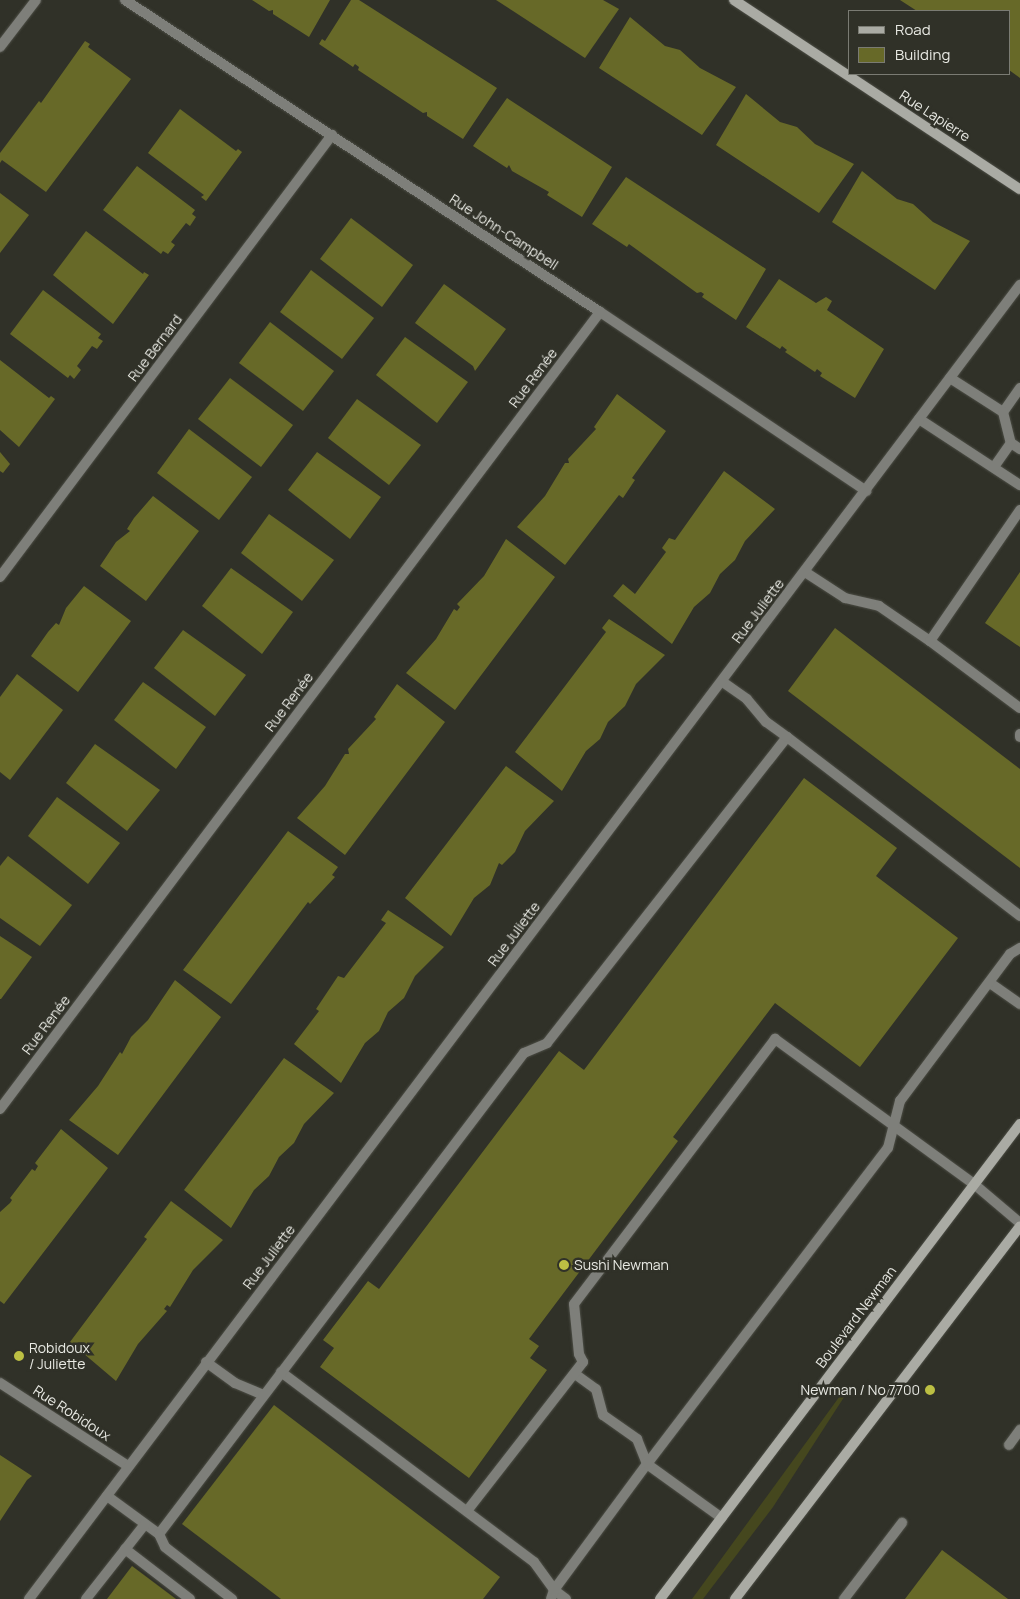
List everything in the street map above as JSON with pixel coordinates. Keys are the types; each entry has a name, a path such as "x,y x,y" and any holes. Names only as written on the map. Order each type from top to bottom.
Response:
{"main road":[{"name":"Rue Lapierre","path":"734,0 1020,189"},
{"name":"Boulevard Newman","path":"660,1599 1020,1124"},
{"path":"735,1599 1020,1225"}],"street":[{"path":"0,47 36,0"},
{"name":"Rue John-Campbell","path":"125,0 600,312 866,491"},
{"name":"Rue Bernard","path":"0,577 332,135"},
{"name":"Rue Juliette","path":"29,1599 206,1362 723,682 1020,285"},
{"name":"Rue Renée","path":"0,1109 600,312"},
{"path":"950,378 1003,412 1016,446 994,467"},
{"path":"1003,412 1020,388"},
{"path":"919,419 1020,485"},
{"path":"930,641 1020,510"},
{"path":"805,572 840,596 879,606 930,641 1020,708"},
{"path":"723,682 750,701 766,722 1020,916"},
{"path":"160,1534 524,1053 547,1043 786,737"},
{"path":"553,1594 647,1464 888,1148 900,1101 1010,954 1020,948"},
{"path":"990,983 1020,1004"},
{"path":"467,1511 583,1362 579,1354 574,1304 775,1040 974,1184 1020,1225"},
{"path":"206,1362 235,1383 264,1395"},
{"path":"281,1372 534,1562 553,1594 566,1599"},
{"path":"575,1374 596,1389 603,1415 637,1439 647,1464 722,1518"},
{"name":"Rue Robidoux","path":"0,1383 128,1466"},
{"path":"1009,1445 1020,1430"},
{"path":"106,1496 160,1534 165,1546 232,1599"},
{"path":"844,1599 902,1523"},
{"path":"86,1599 145,1524"},
{"path":"125,1549 190,1599"}],"green space":[{"path":"845,1389 848,1391 773,1507 703,1599 692,1599"}],"building":[{"path":"252,0 330,0 309,37 273,14 273,10 269,11"},
{"path":"351,0 359,0 497,88 463,139 427,116 427,112 423,113 358,70 359,67 355,64 353,67 319,44 322,39 325,41"},
{"path":"496,0 603,0 619,9 585,58"},
{"path":"900,0 1020,0 1020,78 1010,71 1010,10 915,10"},
{"path":"630,17 665,46 680,50 700,68 736,87 702,135 599,68"},
{"path":"85,41 90,44 88,47 131,79 46,192 2,160 0,163 0,153 39,101 41,103"},
{"path":"746,94 780,122 797,127 815,144 854,164 819,213 716,145"},
{"path":"507,98 612,167 582,217 547,195 549,192 512,171 509,165 507,168 473,146"},
{"path":"180,109 236,151 238,149 242,152 206,201 201,197 204,195 148,153"},
{"path":"137,166 195,210 192,214 196,217 190,226 186,223 171,242 175,245 168,254 163,251 161,254 103,210"},
{"path":"862,171 897,199 913,204 933,222 970,241 935,290 832,222"},
{"path":"626,177 766,269 736,320 702,297 704,294 701,292 697,293 629,244 627,247 592,224"},
{"path":"0,193 29,215 0,253"},
{"path":"351,218 413,265 382,307 320,259"},
{"path":"86,231 143,274 144,272 149,275 113,324 53,275"},
{"path":"311,270 374,318 342,359 280,312"},
{"path":"779,279 816,303 826,297 832,301 827,310 884,349 855,398 820,376 822,373 817,369 815,372 785,352 787,350 782,346 780,349 746,327"},
{"path":"444,284 506,329 475,371 473,366 415,323"},
{"path":"43,290 101,334 98,338 103,341 97,349 92,346 77,366 81,370 74,379 70,375 68,378 10,334"},
{"path":"270,322 334,371 303,411 239,363"},
{"path":"405,337 468,382 437,423 376,375"},
{"path":"0,360 49,398 51,396 55,399 19,447 0,430"},
{"path":"230,378 293,425 261,467 198,419"},
{"path":"617,394 666,431 632,478 635,480 623,498 619,495 565,565 517,527 545,496 565,463 569,463 568,459 596,429 594,427"},
{"path":"357,399 421,445 389,485 328,438"},
{"path":"189,429 252,477 219,520 157,473"},
{"path":"0,452 10,464 3,473 0,471"},
{"path":"317,452 381,497 350,539 288,490"},
{"path":"724,471 775,509 745,541 735,560 720,574 710,593 694,607 672,644 613,596 623,584 635,594 666,552 662,548 669,538 675,540"},
{"path":"153,496 199,531 146,601 100,566 116,542 130,531 127,529 134,518"},
{"path":"269,514 334,560 302,601 241,553"},
{"path":"506,539 555,577 455,710 406,673 436,639 454,609 457,611 460,607 457,604 484,576"},
{"path":"231,568 293,612 262,654 202,606"},
{"path":"1020,572 1020,647 985,623"},
{"path":"84,586 131,621 78,692 31,656 56,623 59,625 66,608"},
{"path":"609,619 665,655 636,684 625,706 608,722 600,739 586,751 562,791 515,752 606,632 602,628"},
{"path":"835,628 1020,769 1020,868 788,691"},
{"path":"183,630 246,675 215,716 154,668"},
{"path":"17,674 63,710 10,780 0,772 0,697"},
{"path":"143,682 206,727 176,769 114,720"},
{"path":"397,684 445,722 345,855 297,818 325,786 345,754 349,754 348,749 376,719 374,717"},
{"path":"95,744 160,790 127,831 66,783"},
{"path":"506,766 554,801 525,831 515,852 502,865 499,863 490,885 474,898 451,936 405,898"},
{"path":"804,778 897,848 876,876 958,938 860,1067 775,1003 673,1137 678,1141 529,1339 539,1346 530,1358 547,1370 469,1478 320,1367 334,1348 323,1340 368,1281 379,1289 559,1051 584,1070"},
{"path":"57,797 120,843 88,884 28,836"},
{"path":"288,831 338,867 332,875 335,877 310,904 308,902 231,1004 183,970"},
{"path":"8,856 72,905 40,946 0,918 0,866"},
{"path":"388,910 444,947 415,976 404,998 388,1012 379,1031 365,1043 341,1083 294,1044 319,1011 316,1009 338,976 344,978 386,923 381,920"},
{"path":"0,936 32,957 1,999 0,999"},
{"path":"175,980 221,1017 118,1155 69,1120 98,1086 120,1052 122,1054 131,1037 148,1020"},
{"path":"284,1058 334,1093 304,1124 294,1143 279,1157 269,1176 254,1190 231,1228 184,1190"},
{"path":"61,1129 108,1168 4,1304 0,1301 0,1212 10,1203 12,1200 10,1198 32,1169 35,1171 38,1166 35,1163"},
{"path":"171,1201 223,1240 193,1270 170,1307 167,1305 164,1309 167,1311 138,1344 116,1381 70,1342 147,1239 144,1237"},
{"path":"274,1405 500,1577 483,1599 281,1599 182,1524"},
{"path":"0,1455 32,1476 27,1480 0,1521"},
{"path":"942,1550 1008,1599 905,1599"},
{"path":"132,1566 176,1599 107,1599"}],"place":[{"name":"Sushi Newman","path":"564,1265"},
{"name":"Robidoux / Juliette","path":"19,1356"},
{"name":"Newman / No 7700","path":"930,1390"}]}
